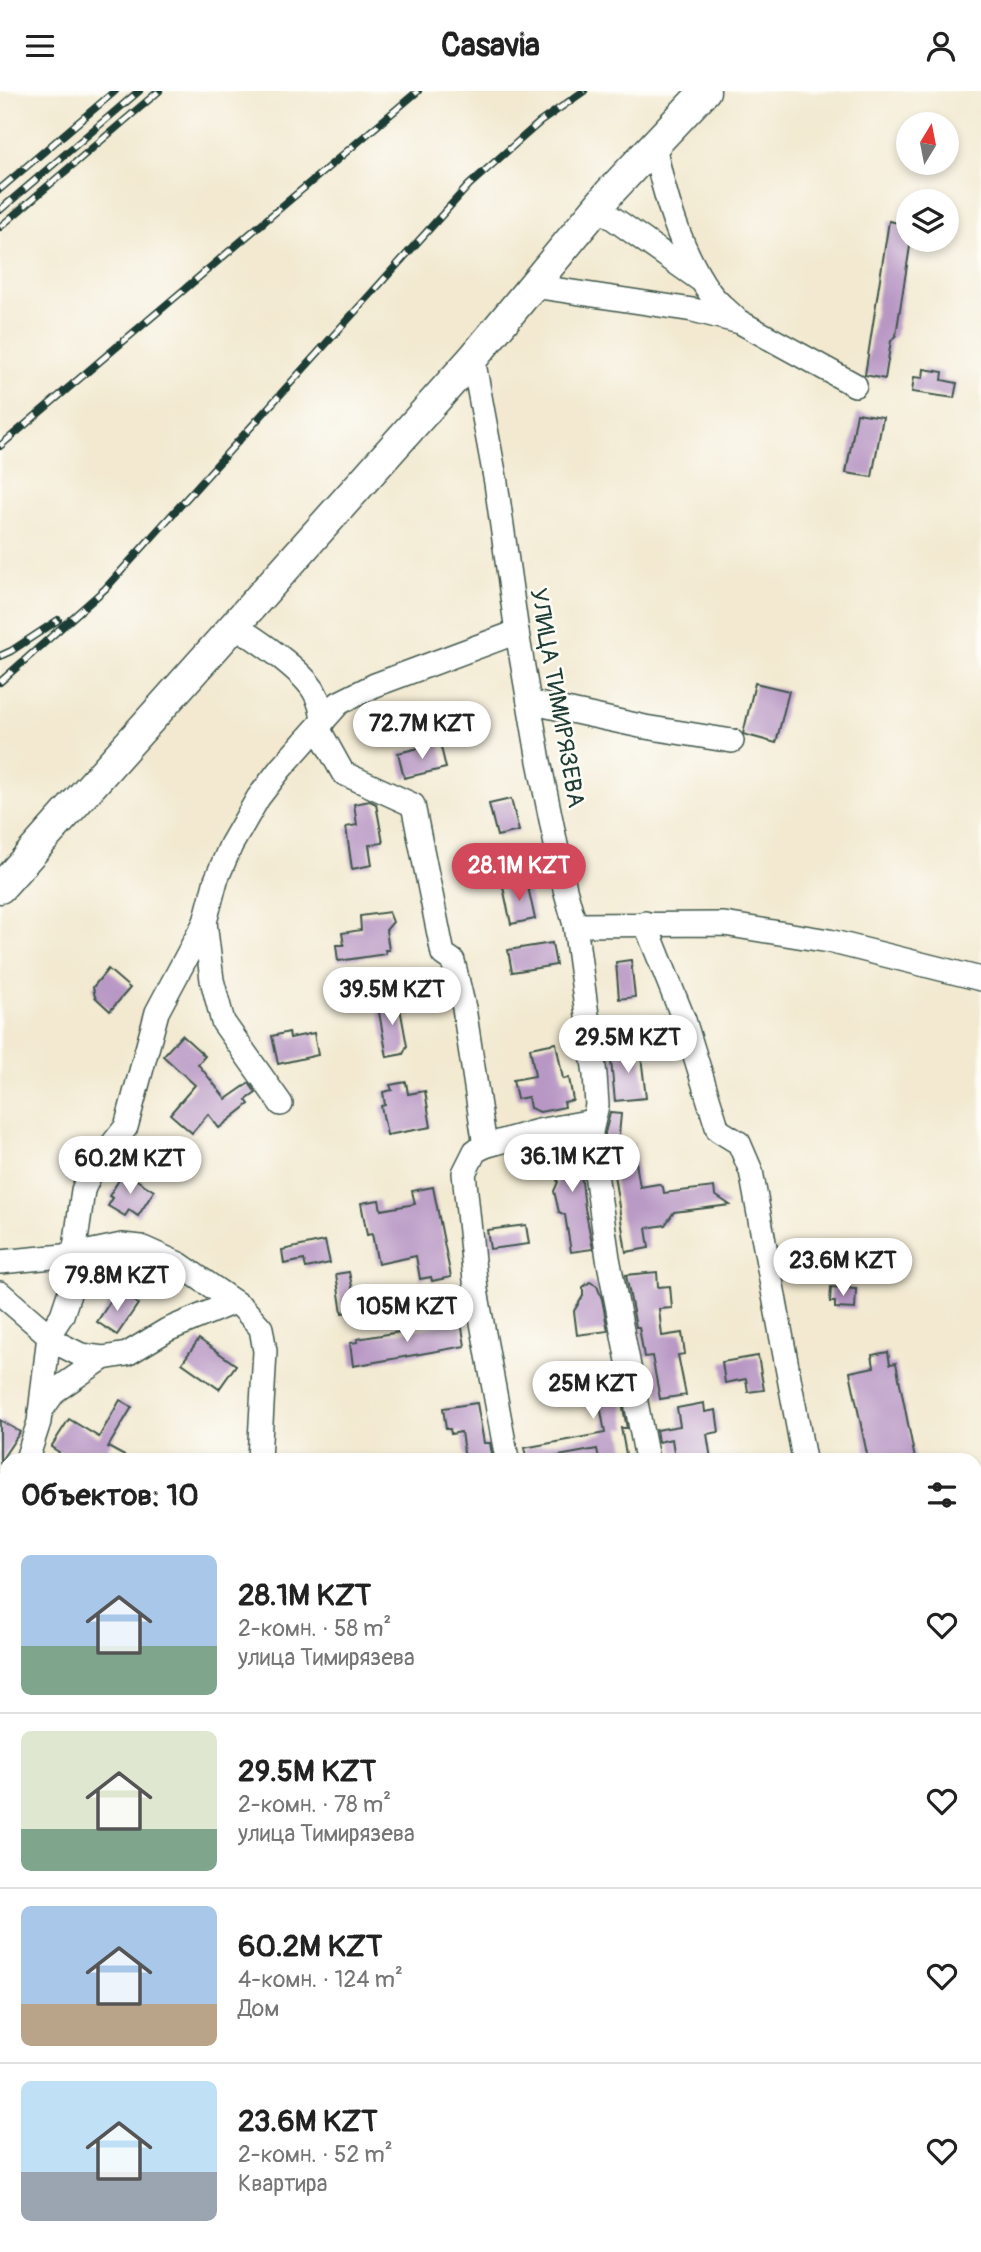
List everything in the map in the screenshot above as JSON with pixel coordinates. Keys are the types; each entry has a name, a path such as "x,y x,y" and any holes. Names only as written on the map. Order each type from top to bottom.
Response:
{"main road":[{"path":"0,888 473,358 597,207 705,91"}],"street":[{"path":"654,144 667,201 689,254 710,293 740,322"},
{"path":"597,207 705,283"},
{"path":"533,286 692,310 740,322 855,385"},
{"name":"УЛИЦА ТИМИРЯЗЕВА","path":"473,358 496,483 529,702 565,889 575,925 595,1075 597,1105 592,1145 608,1258 646,1453"},
{"path":"234,625 275,652 313,688 321,705 321,725 343,773 413,805 443,954 453,961 464,1008 485,1146"},
{"path":"30,1453 40,1412 49,1335 62,1315 73,1282 83,1190 92,1170 126,1127 157,1012 205,922 216,880 231,845 266,788 339,703 375,685 517,632"},
{"path":"529,702 645,727 732,741"},
{"path":"205,922 212,980 223,1022 281,1104"},
{"path":"645,923 684,1020 718,1130 739,1143 751,1171 803,1453"},
{"path":"575,925 724,925 829,941 981,979"},
{"path":"506,1453 476,1290 464,1173 475,1151 485,1146 538,1131 593,1121"},
{"path":"0,1262 74,1255 122,1245 141,1247 179,1264 234,1302 261,1328 265,1351 259,1453"},
{"path":"0,1293 59,1344 81,1355 103,1358 127,1354 167,1330 234,1302"},
{"path":"40,1412 55,1391 103,1358"}],"building":[{"path":"889,221 896,222 896,252 909,252 896,335 891,341 885,379 865,375"},
{"path":"924,369 943,372 942,380 957,383 954,398 912,392 914,377 923,378"},
{"path":"857,413 883,417 872,477 846,473"},
{"path":"755,683 789,691 776,743 743,734"},
{"path":"440,743 446,768 404,778 398,753"},
{"path":"511,799 519,831 497,836 489,804"},
{"path":"370,801 376,804 383,843 369,845 372,865 352,869 346,827 357,825 354,804"},
{"path":"527,882 535,919 511,924 503,887"},
{"path":"389,912 393,922 386,930 389,950 385,950 386,954 338,961 336,945 344,945 342,933 361,930 360,916"},
{"path":"552,943 556,965 512,972 508,950"},
{"path":"631,960 635,997 619,999 616,962"},
{"path":"108,969 130,988 110,1011 95,997 93,987"},
{"path":"398,997 407,1046 403,1054 387,1057 377,1001"},
{"path":"289,1032 290,1038 314,1033 318,1055 278,1064 272,1036"},
{"path":"182,1035 205,1056 198,1064 226,1099 249,1083 256,1093 246,1100 249,1104 219,1128 208,1114 192,1133 170,1114 195,1085 163,1056"},
{"path":"556,1043 563,1079 569,1078 573,1100 564,1102 565,1107 540,1112 530,1108 528,1097 517,1099 513,1080 535,1076 530,1048"},
{"path":"640,1048 646,1098 615,1101 610,1051"},
{"path":"406,1082 408,1094 425,1091 431,1127 387,1135 381,1106 385,1105 383,1092 392,1090 390,1085"},
{"path":"610,1113 621,1114 618,1145 633,1143 640,1187 658,1184 663,1187 664,1193 714,1187 715,1195 730,1205 674,1212 665,1225 646,1228 649,1248 626,1252 611,1155 608,1155 606,1143 605,1133"},
{"path":"577,1138 593,1249 571,1252 565,1215 559,1212 554,1191 558,1182 553,1171 553,1142"},
{"path":"124,1172 154,1191 138,1216 129,1210 125,1216 108,1206 113,1198 109,1196"},
{"path":"433,1187 451,1277 432,1281 431,1277 420,1279 416,1256 378,1264 372,1234 367,1235 361,1203 379,1200 381,1210 415,1204 412,1191"},
{"path":"526,1225 529,1244 490,1249 487,1230"},
{"path":"325,1241 330,1263 306,1268 304,1260 284,1264 282,1250"},
{"path":"349,1272 354,1296 368,1294 370,1308 342,1313 336,1274"},
{"path":"657,1272 658,1287 670,1286 672,1308 659,1309 662,1336 682,1333 685,1354 678,1355 686,1395 660,1399 652,1356 644,1357 626,1275"},
{"path":"590,1282 597,1286 602,1299 608,1331 577,1335 574,1311 583,1296 583,1287"},
{"path":"831,1287 856,1289 855,1309 835,1308 835,1302 830,1302"},
{"path":"117,1291 138,1304 117,1335 97,1322"},
{"path":"461,1322 465,1346 353,1366 350,1343 358,1342 357,1339"},
{"path":"199,1339 236,1365 219,1389 182,1363"},
{"path":"888,1352 890,1364 896,1363 914,1453 867,1453 850,1372 874,1367 872,1355"},
{"path":"758,1356 764,1390 748,1392 746,1379 725,1383 722,1362"},
{"path":"615,1366 619,1404 622,1403 627,1428 621,1428 626,1453 598,1453 597,1449 575,1453 525,1453 524,1448 605,1433 597,1389 569,1392 567,1376 595,1372 595,1369"},
{"path":"120,1400 132,1407 108,1447 119,1453 58,1453 51,1447 69,1419 99,1437"},
{"path":"477,1403 484,1443 490,1443 492,1453 464,1453 461,1432 451,1434 450,1429 446,1429 443,1408"},
{"path":"704,1403 705,1412 716,1410 719,1432 707,1434 710,1453 674,1453 672,1439 658,1442 656,1430 680,1426 677,1408"},
{"path":"0,1420 20,1432 6,1453 0,1453"}],"railway":[{"path":"0,189 115,91"},
{"path":"0,210 139,91"},
{"path":"0,227 159,91"},
{"path":"0,446 418,91"},
{"path":"0,682 105,589 469,185 540,122 584,91"},
{"path":"0,656 58,620"}]}
